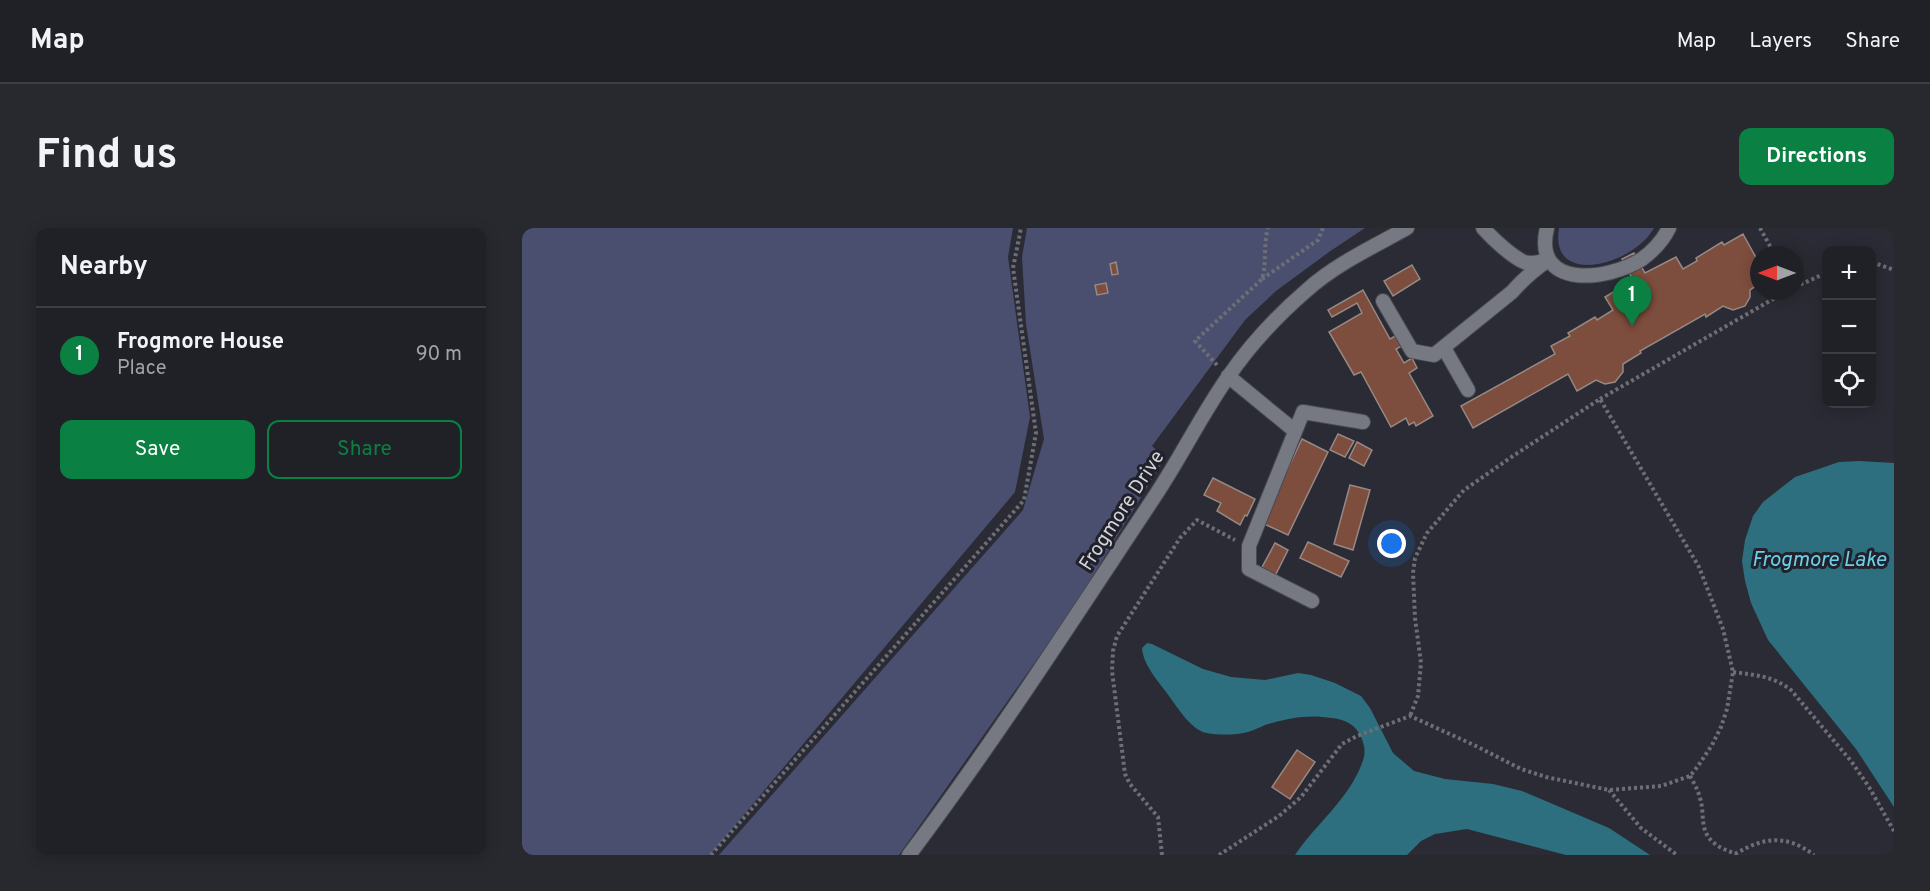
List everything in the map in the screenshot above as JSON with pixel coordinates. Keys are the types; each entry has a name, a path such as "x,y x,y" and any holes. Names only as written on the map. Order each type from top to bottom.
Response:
{"lane":[{"name":"Frogmore Drive","path":"909,855 997,734 1157,492 1228,376 1260,337 1308,289 1346,262 1407,228"},
{"path":"1483,228 1493,239 1523,261 1533,264 1548,260"},
{"path":"1547,228 1545,251 1548,260 1554,267 1566,273 1583,276 1611,272 1643,259 1660,243 1669,228"},
{"path":"1383,301 1412,351 1434,355 1548,260"},
{"path":"1444,348 1467,390"},
{"path":"1228,376 1295,431"},
{"path":"1312,601 1248,569 1248,546 1303,412 1363,422"}],"path":[{"path":"711,855 1024,500 1036,433 1013,268 1021,228"},
{"path":"1262,279 1268,228"},
{"path":"1228,376 1195,340 1262,279 1318,240 1323,228"},
{"path":"1760,228 1770,246"},
{"path":"1876,263 1894,270"},
{"path":"1804,283 1822,275"},
{"path":"1410,716 1418,696 1421,663 1415,618 1413,573 1415,558 1427,533 1464,490 1600,399 1771,300"},
{"path":"1219,855 1279,816 1301,797 1342,744 1410,716 1521,769 1546,777 1609,790 1661,786 1690,776 1721,727 1727,709 1733,672 1724,629 1699,567 1600,399"},
{"path":"1162,855 1158,817 1130,784 1122,762 1112,671 1113,651 1117,636 1180,538 1197,520 1248,546"},
{"path":"1733,672 1764,676 1783,683 1791,690 1851,761 1894,831"},
{"path":"1690,776 1701,799 1702,822 1706,833 1711,841 1720,848 1737,854 1753,844 1771,839 1794,844 1814,855"},
{"path":"1609,790 1641,828 1677,855"}],"shaded area":[{"path":"522,228 1013,228 1008,257 1030,417 1015,492 710,855 522,855"},
{"path":"1027,228 1365,228 1276,291 1245,320 1152,446 1165,458 1074,607 899,855 719,855 1023,510 1044,439 1026,324 1022,257"},
{"path":"1559,228 1654,228 1644,241 1630,252 1613,260 1596,264 1580,264 1567,259 1559,247"}],"water":[{"name":"Frogmore Lake","path":"1839,462 1894,463 1894,807 1856,749 1768,640 1751,603 1742,561 1745,540 1753,516 1763,502 1795,477"},
{"path":"1147,643 1203,669 1231,677 1265,680 1298,673 1335,683 1361,696 1370,708 1393,753 1414,771 1445,779 1493,784 1522,791 1609,828 1650,855 1566,855 1467,829 1435,834 1421,841 1407,855 1295,855 1341,800 1356,776 1364,753 1359,733 1346,721 1315,716 1282,720 1239,734 1215,734 1201,731 1185,718 1152,673 1145,661 1142,648"}],"building":[{"path":"1743,234 1750,247 1750,297 1745,306 1733,310 1723,306 1640,351 1641,353 1623,364 1623,372 1615,382 1605,384 1596,380 1577,391 1568,374 1473,428 1461,406 1555,354 1551,346 1570,336 1568,333 1595,317 1597,320 1613,310 1605,297 1633,280 1622,259 1634,253 1645,273 1676,257 1683,269 1722,242 1724,245"},
{"path":"1116,262 1118,274 1112,275 1110,264"},
{"path":"1412,265 1420,279 1393,296 1384,281"},
{"path":"1106,283 1108,293 1097,295 1095,285"},
{"path":"1363,290 1390,339 1399,334 1404,345 1396,349 1404,363 1412,358 1417,368 1409,373 1433,416 1416,426 1414,422 1409,425 1406,418 1391,427 1361,372 1354,375 1329,332 1362,313 1357,303 1332,317 1328,310"},
{"path":"1338,434 1354,441 1345,457 1330,450"},
{"path":"1302,439 1328,452 1288,535 1262,523"},
{"path":"1357,442 1372,450 1364,466 1349,458"},
{"path":"1213,478 1255,499 1240,525 1217,511 1221,503 1204,495"},
{"path":"1350,485 1370,490 1353,550 1334,544"},
{"path":"1308,542 1349,561 1341,577 1300,558"},
{"path":"1275,543 1288,550 1274,578 1260,571"},
{"path":"1297,750 1315,762 1290,799 1272,787"}],"place":[{"name":"Frogmore House","path":"1632,326"}]}
